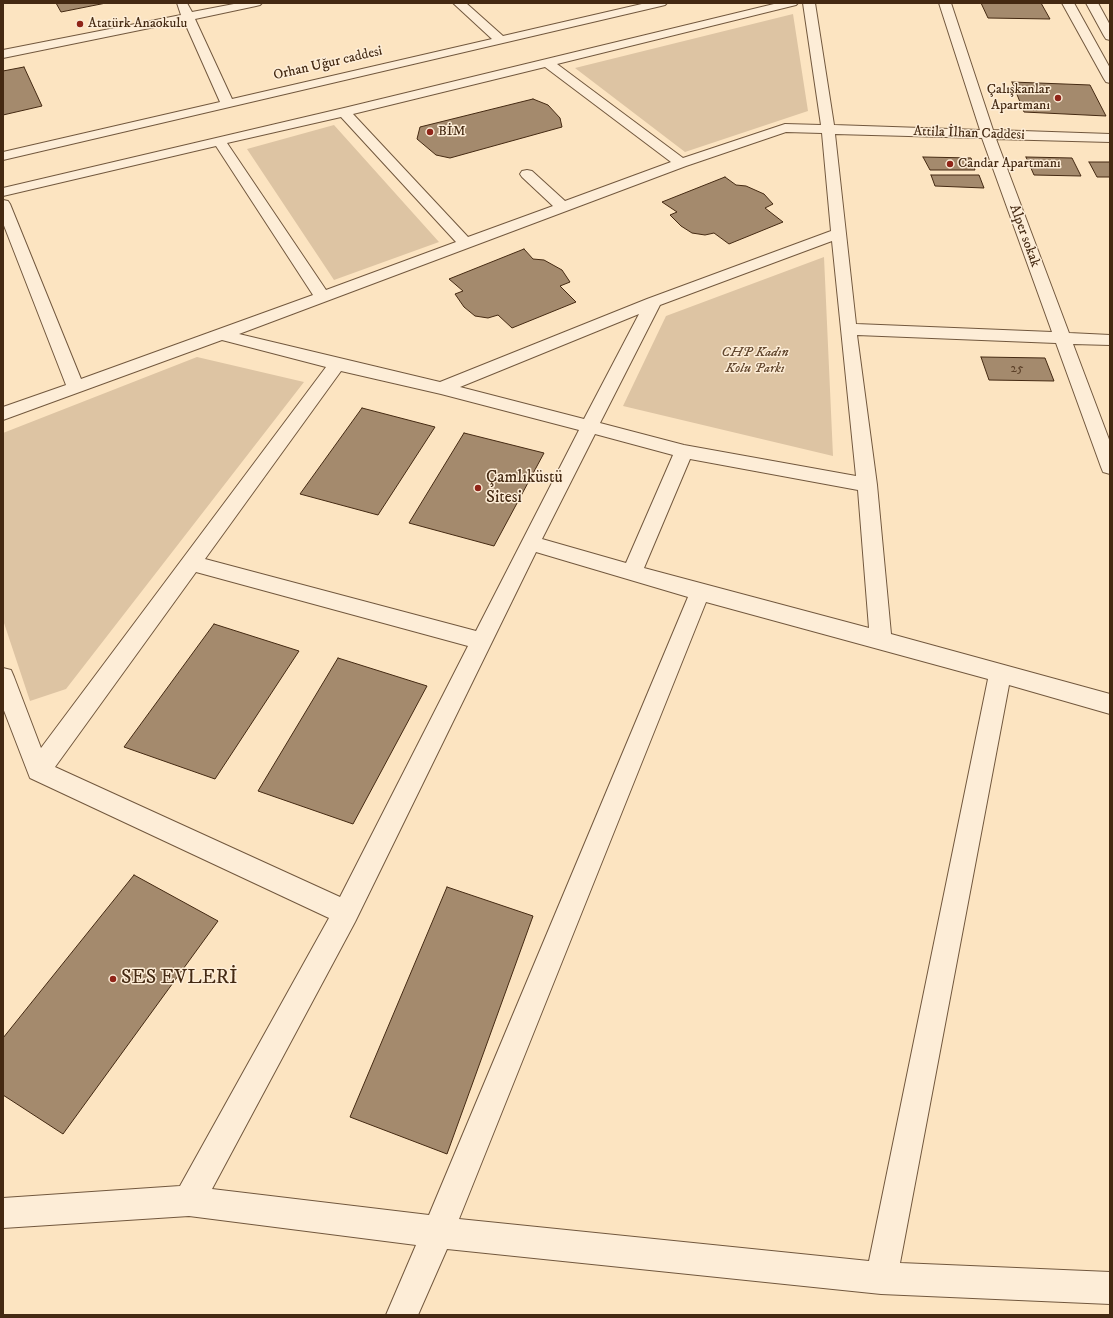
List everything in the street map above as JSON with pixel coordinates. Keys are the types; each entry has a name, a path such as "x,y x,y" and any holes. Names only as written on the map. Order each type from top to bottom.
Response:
{"street":[{"path":"182,3 227,103"},
{"path":"3,54 256,3"},
{"path":"458,3 499,40"},
{"name":"Orhan Uğur caddesi","path":"3,156 661,3"},
{"path":"3,192 344,112 792,3"},
{"path":"809,3 828,129 848,329 868,485 881,640"},
{"name":"Alper sokak","path":"945,3 988,135 1110,467"},
{"path":"1068,3 1110,79"},
{"path":"1092,3 1110,36"},
{"path":"621,35 633,42"},
{"path":"547,62 681,163"},
{"path":"344,112 465,243"},
{"name":"Attila İlhan Caddesi","path":"3,414 221,335 681,163 785,128 1110,138"},
{"path":"219,141 323,297"},
{"path":"527,174 563,207"},
{"path":"3,204 76,388"},
{"path":"440,388 653,302 838,232"},
{"path":"189,1201 346,913 588,427 653,302"},
{"path":"848,329 1110,340"},
{"path":"221,335 440,388 684,451 868,485"},
{"path":"38,771 337,364"},
{"path":"632,572 684,451"},
{"path":"530,543 700,592 881,640 1110,704"},
{"path":"191,563 482,641"},
{"path":"402,1315 438,1232 700,592"},
{"path":"881,1278 1000,674"},
{"path":"3,677 38,771 346,913"},
{"path":"3,1212 189,1201 438,1232 881,1278 1110,1288"}],"green space":[{"path":"793,14 808,111 685,152 575,68"},
{"path":"334,125 439,242 334,280 247,149"},
{"name":"CHP Kadın Kolu Parkı","path":"824,257 833,456 623,406 666,316"},
{"path":"197,357 304,382 66,689 30,701 3,620 3,433"}],"building":[{"name":"Atatürk Anaokulu","path":"56,3 106,3 61,12"},
{"path":"981,3 1041,3 1050,19 988,18"},
{"path":"24,67 42,106 3,115 3,71"},
{"name":"Çalışkanlar Apartmanı","path":"1012,82 1090,85 1106,116 1024,112"},
{"path":"533,99 548,105 560,118 562,127 450,158 436,155 417,139 420,127"},
{"name":"Candar Apartmanı","path":"923,157 971,158 975,170 930,170"},
{"path":"1026,157 1072,158 1081,176 1034,175"},
{"path":"1089,162 1110,162 1110,177 1097,177"},
{"path":"931,175 979,175 984,188 935,186"},
{"path":"725,177 736,185 746,186 764,194 773,204 765,208 783,222 729,244 714,233 705,235 692,233 681,226 670,215 677,212 662,202"},
{"path":"524,249 533,259 544,260 562,270 570,282 560,286 576,302 512,328 498,315 488,318 475,316 464,307 455,294 463,291 449,279"},
{"path":"981,357 1045,358 1054,381 989,380"},
{"path":"362,408 435,427 378,515 300,494"},
{"name":"Çamlıküstü Sitesi","path":"464,433 544,453 494,546 409,523"},
{"path":"214,624 299,651 215,779 124,747"},
{"path":"338,658 427,686 353,824 258,791"},
{"name":"SES EVLERİ","path":"134,875 218,921 63,1134 3,1095 3,1038"},
{"path":"447,887 533,916 447,1154 350,1117"}],"place":[{"name":"Atatürk Anaokulu","path":"80,24"},
{"name":"Çalışkanlar Apartmanı","path":"1058,98"},
{"name":"BİM","path":"430,132"},
{"name":"Candar Apartmanı","path":"950,164"},
{"name":"Çamlıküstü Sitesi","path":"478,488"},
{"name":"SES EVLERİ","path":"113,979"}]}
